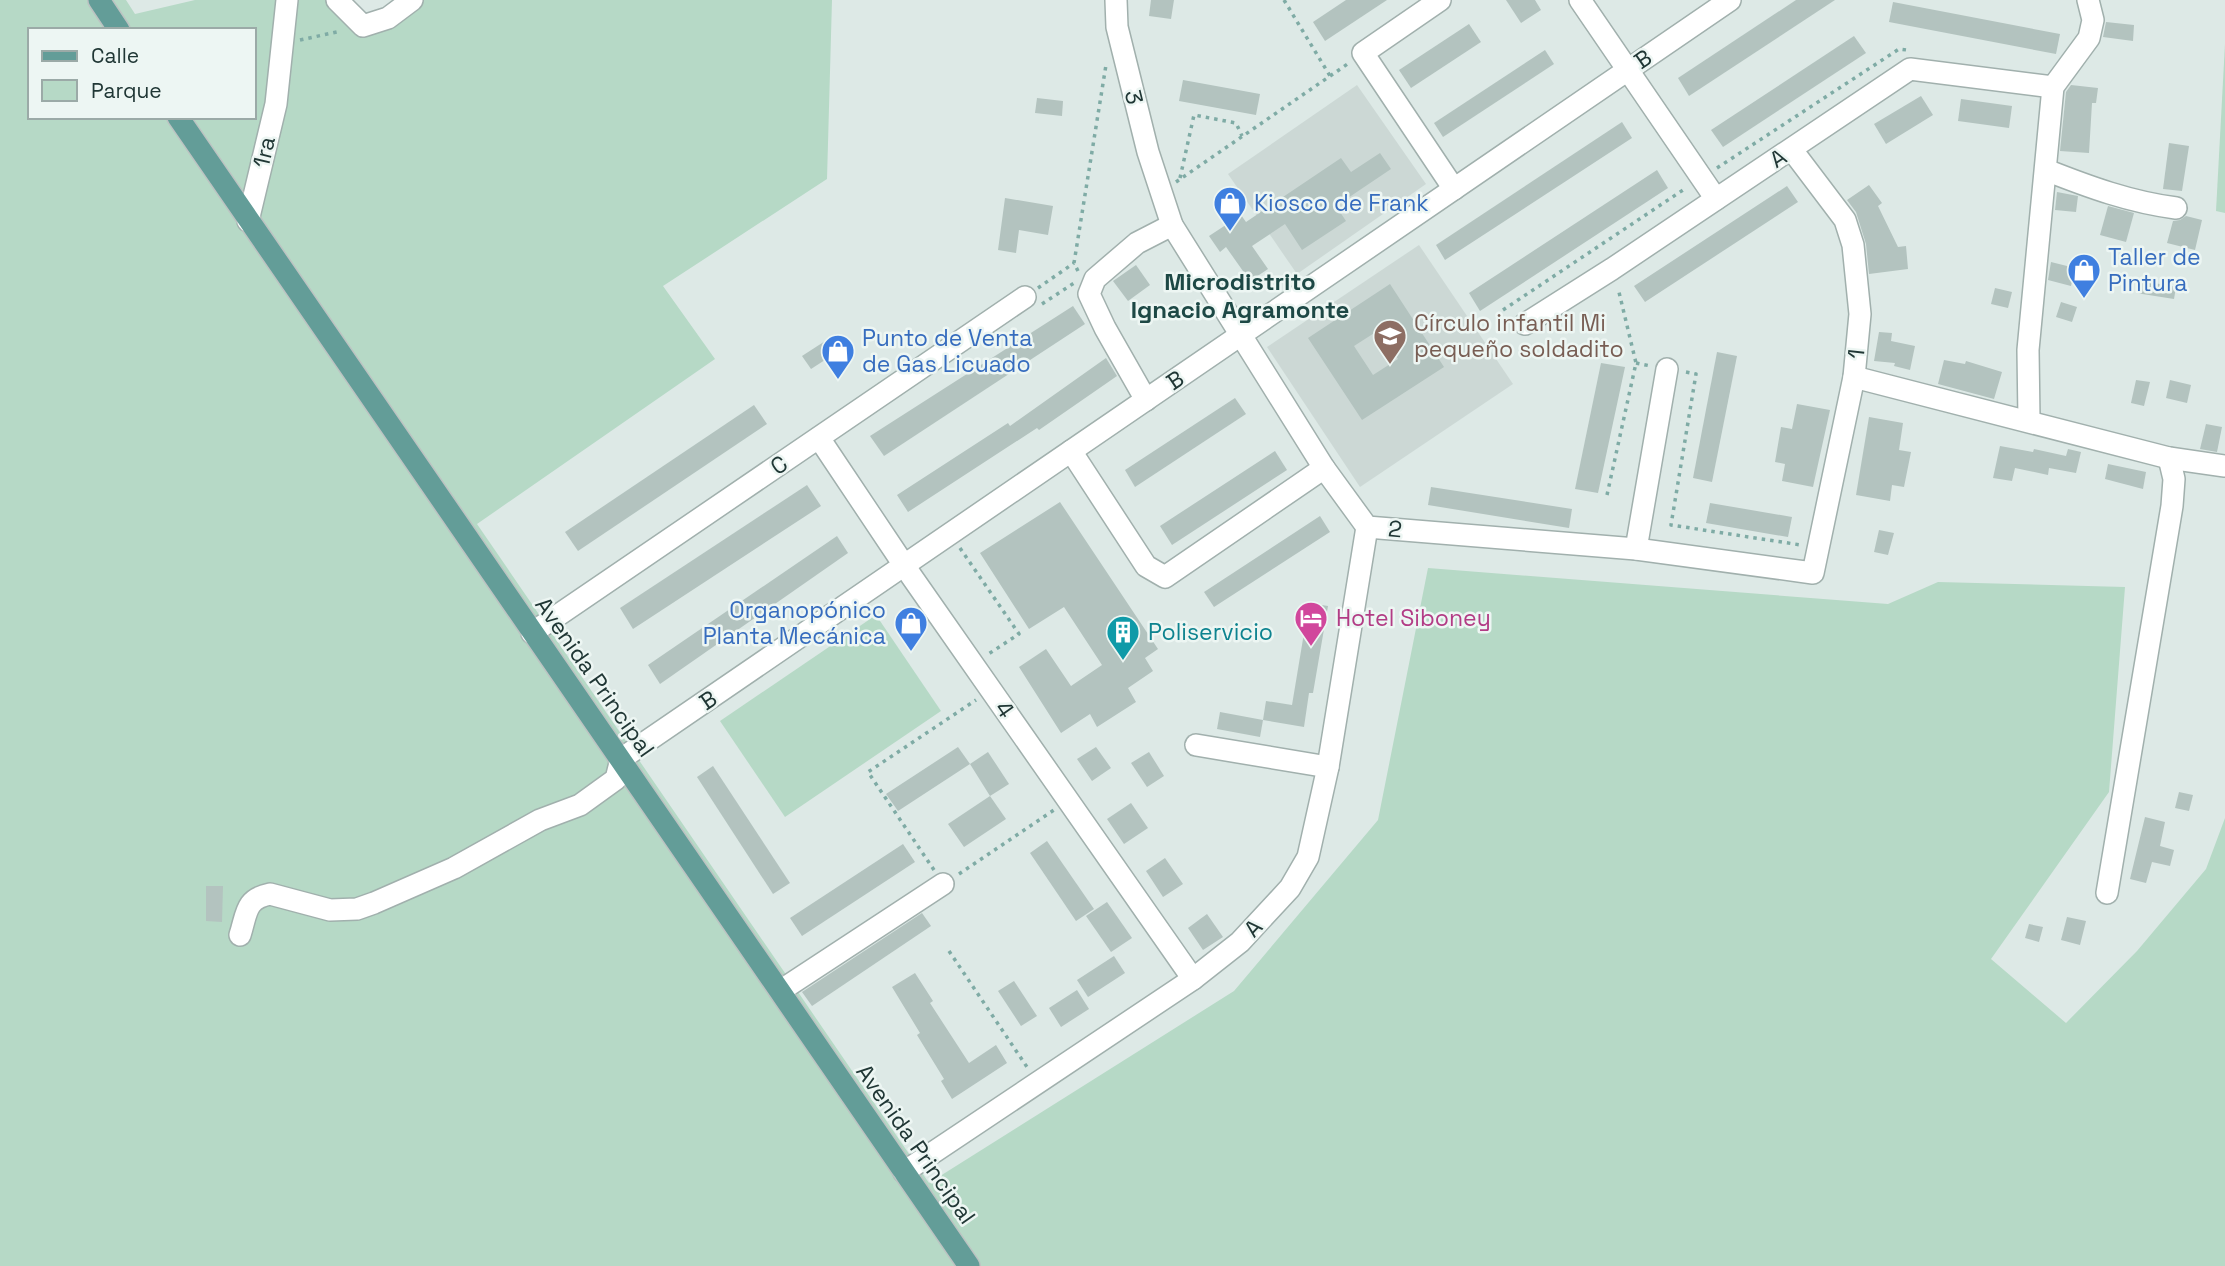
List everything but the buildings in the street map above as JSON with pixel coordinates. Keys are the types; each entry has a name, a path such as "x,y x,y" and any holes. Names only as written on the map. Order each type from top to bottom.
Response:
{"main road":[{"path":"99,0 118,28"},
{"name":"Avenida Principal","path":"179,119 968,1266"}],"street":[{"name":"1ra","path":"248,221 275,104 287,0"},
{"path":"337,0 363,26 388,18 412,0"},
{"name":"3","path":"1116,0 1117,27 1160,193"},
{"path":"1440,0 1363,53 1454,189"},
{"path":"1580,0 1716,199"},
{"name":"B","path":"621,759 1730,0"},
{"path":"2029,421 2028,349 2053,87 2088,38 2093,20 2088,0"},
{"name":"A","path":"1525,324 1792,150 1910,69 2053,87"},
{"name":"1","path":"1792,150 1845,220 1853,245 1860,314 1854,377 1816,547 1813,573"},
{"path":"2046,170 2099,191 2141,203 2176,208"},
{"name":"2","path":"1160,193 1172,225 1240,335 1324,468 1367,527 1636,549 1813,573"},
{"path":"1146,400 1089,294 1095,279 1137,243 1172,225"},
{"name":"C","path":"532,633 1025,297"},
{"path":"1636,549 1667,369"},
{"path":"1854,377 2169,458 2225,466"},
{"name":"4","path":"819,438 1193,979"},
{"path":"1071,451 1146,566 1165,576 1324,468"},
{"path":"2107,893 2172,506 2174,479 2169,458"},
{"name":"A","path":"904,1172 1193,979 1240,942 1290,888 1308,857 1328,767 1367,527"},
{"path":"1196,745 1328,767"},
{"path":"240,935 250,904 262,896 270,894 330,910 357,909 454,868 540,821 580,804 616,779 621,759"},
{"path":"779,991 943,884"}],"path":[{"path":"1283,0 1330,76"},
{"path":"282,44 363,26"},
{"path":"1089,294 1074,263 1108,53"},
{"path":"1160,193 1363,53"},
{"path":"1179,180 1194,115 1236,123 1242,136"},
{"path":"1025,297 1074,263"},
{"path":"1607,495 1636,363 1612,269"},
{"path":"1636,363 1696,374 1671,525 1816,547"},
{"path":"958,545 1018,634 986,656 992,664"},
{"path":"991,690 868,772 943,884 1068,801"},
{"path":"948,951 1038,1083"}],"shaded area":[{"path":"1357,85 1426,184 1297,274 1228,174"},
{"name":"Círculo infantil Mi pequeño soldadito","path":"1419,245 1513,384 1360,487 1267,347"}],"green space":[{"path":"0,0 126,0 135,14 195,0 328,0 360,31 406,0 832,0 827,179 663,286 715,359 477,524 929,1183 1234,991 1378,820 1428,568 1888,604 1938,582 2125,587 2109,792 1991,959 2066,1023 2137,951 2206,869 2225,818 2225,1266 0,1266"},
{"path":"2225,44 2225,213 2216,211"},
{"path":"876,615 941,711 785,817 720,721"}],"place":[{"name":"Kiosco de Frank","path":"1230,233"},
{"name":"Taller de Pintura","path":"2084,300"},
{"name":"Círculo infantil Mi pequeño soldadito","path":"1390,366"},
{"name":"Punto de Venta de Gas Licuado","path":"838,381"},
{"name":"Hotel Siboney","path":"1311,648"},
{"name":"Organopónico Planta Mecánica","path":"911,653"},
{"name":"Poliservicio","path":"1123,662"}],"district":[{"name":"Microdistrito Ignacio Agramonte","path":"1240,296"}]}
